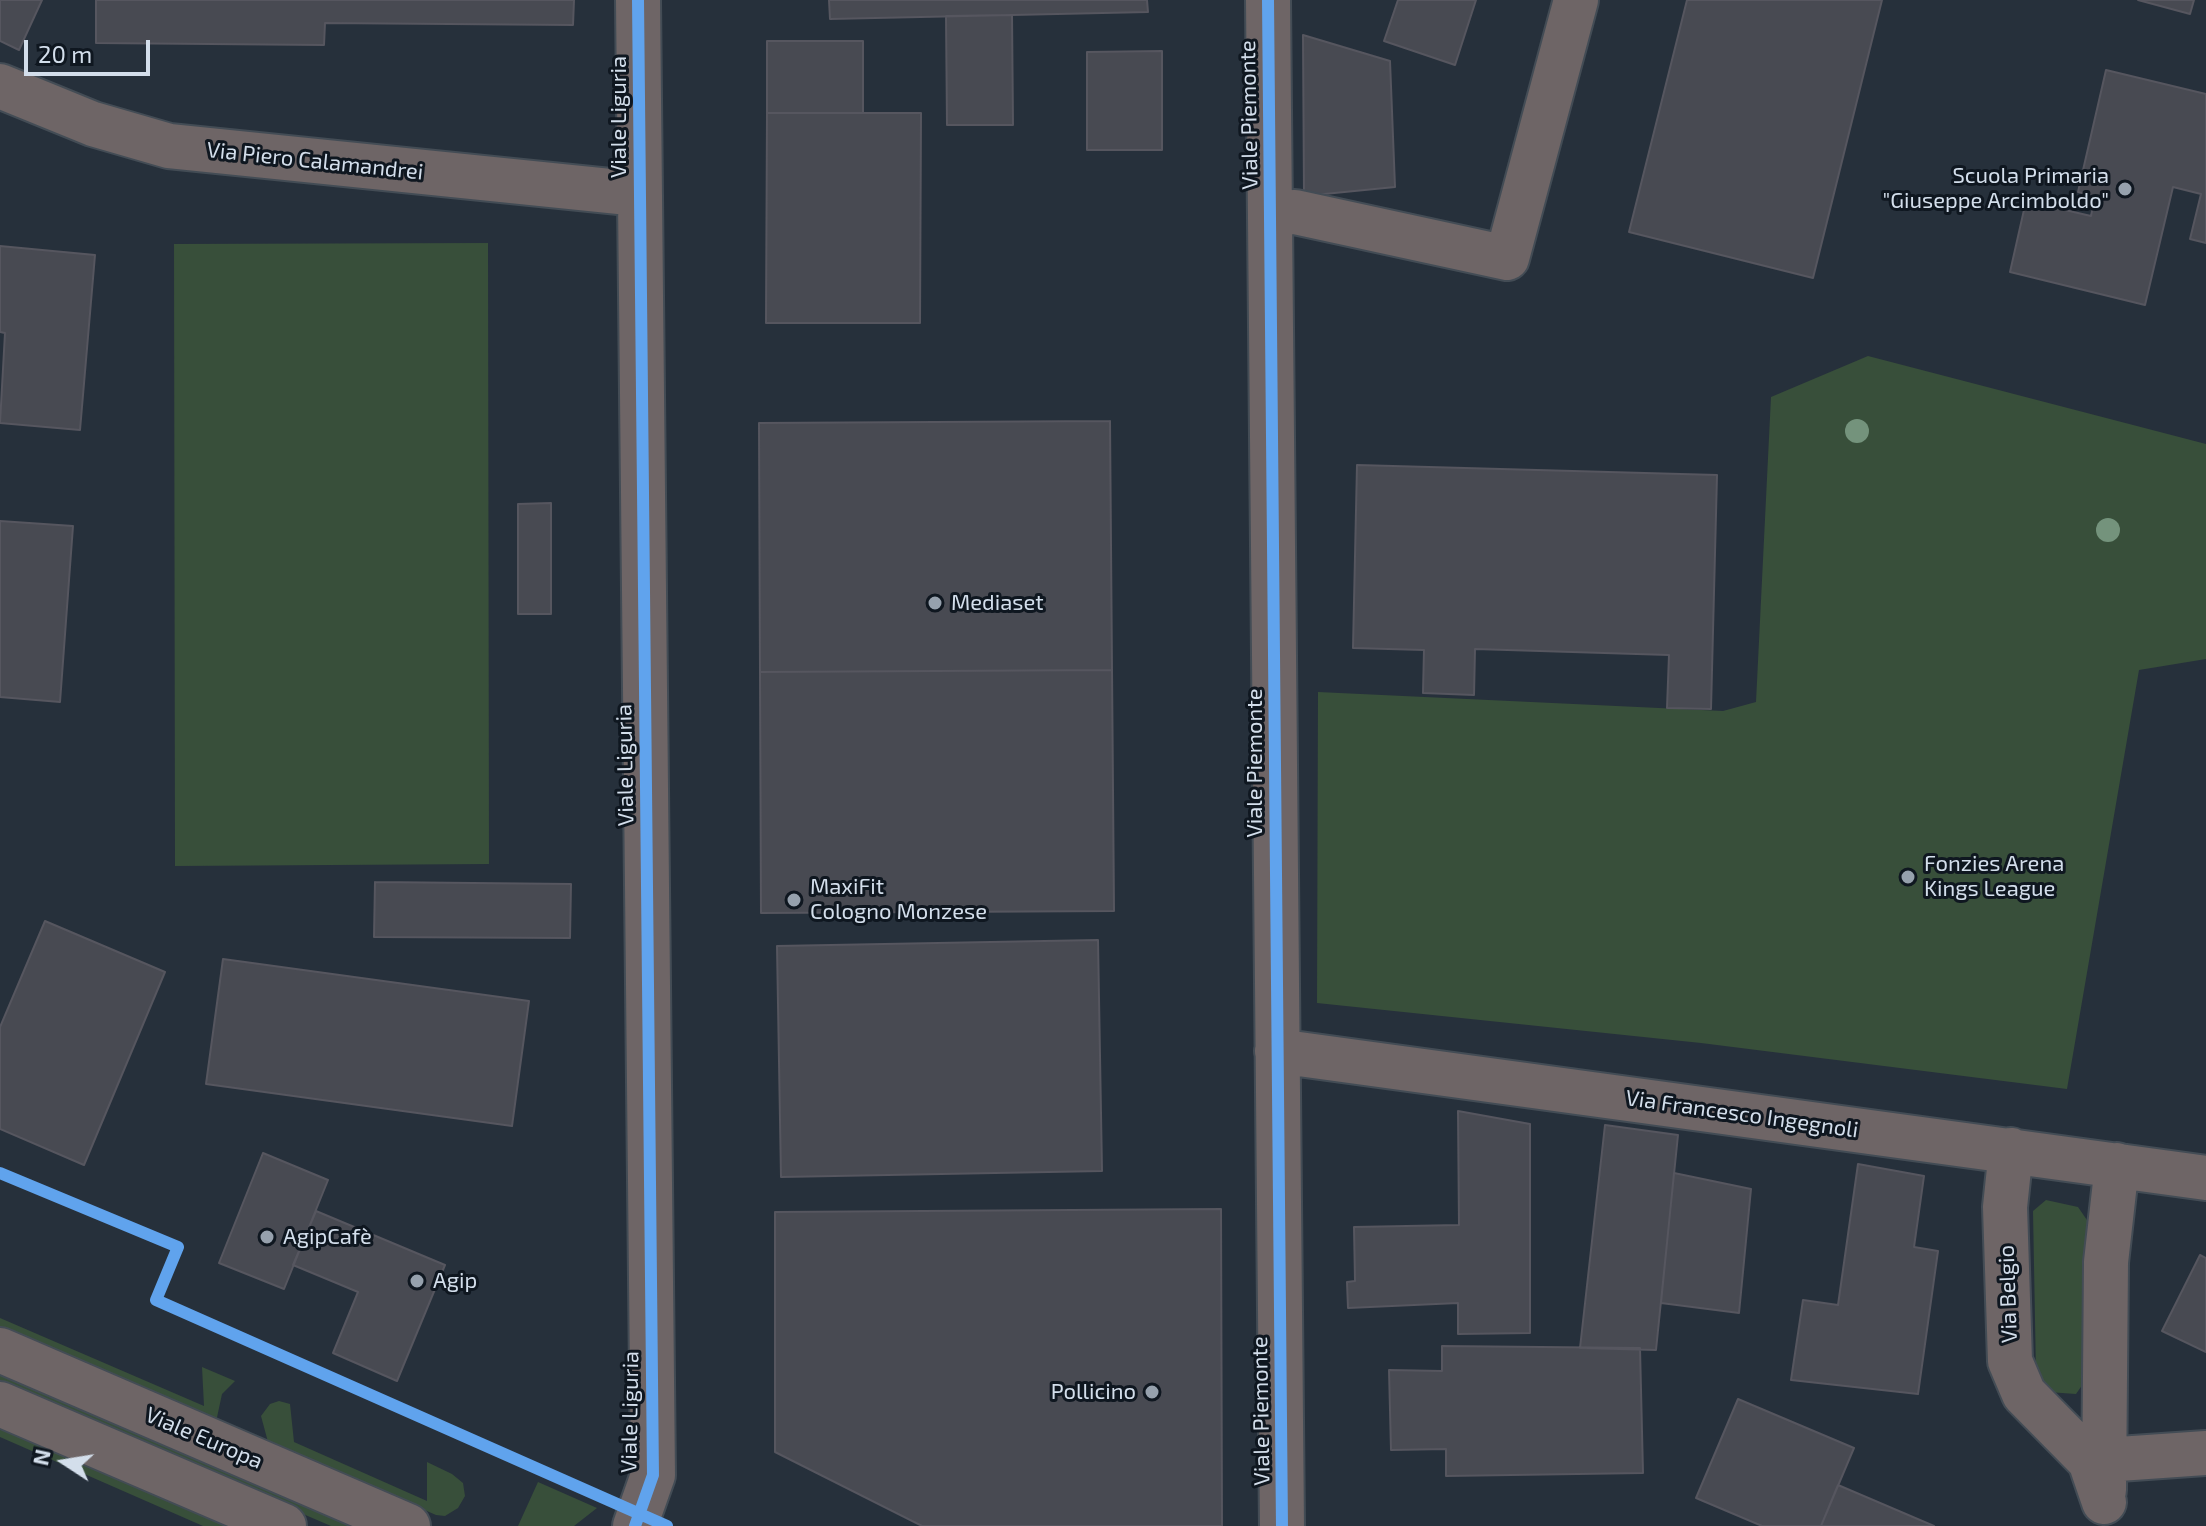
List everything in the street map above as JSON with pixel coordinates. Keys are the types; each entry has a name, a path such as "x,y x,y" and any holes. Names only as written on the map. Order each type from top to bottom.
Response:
{"street":[{"name":"Viale Liguria","path":"635,1526 653,1475 638,0"},
{"name":"Viale Piemonte","path":"1268,0 1282,1526"},
{"path":"1270,213 1295,212 1507,258 1576,0"},
{"name":"Via Piero Calamandrei","path":"0,86 93,124 169,146 639,194"},
{"name":"Via Francesco Ingegnoli","path":"1277,1051 2206,1178"},
{"name":"Via Belgio","path":"2011,1150 2005,1207 2010,1361 2024,1394 2100,1487"},
{"path":"2117,1165 2106,1262 2100,1487 2206,1453"},
{"name":"Viale Europa","path":"0,1350 408,1526"},
{"path":"0,1404 284,1526"}],"green space":[{"path":"488,243 489,864 175,866 174,244"},
{"name":"Fonzies Arena Kings League","path":"1868,356 2206,444 2206,659 2139,670 2067,1089 1701,1043 1317,1003 1318,692 1723,711 1756,702 1771,397"},
{"path":"2046,1200 2078,1207 2089,1223 2090,1374 2076,1394 2048,1392 2036,1374 2033,1211"},
{"path":"0,1318 204,1406 202,1367 235,1381 222,1394 216,1422 0,1328"},
{"path":"0,1371 361,1526 331,1526 0,1384"},
{"path":"279,1401 290,1404 294,1442 427,1501 427,1462 463,1483 465,1496 458,1508 445,1516 436,1515 268,1442 261,1416 270,1404"},
{"path":"0,1428 230,1526 203,1526 0,1437"},
{"path":"538,1482 597,1508 574,1526 518,1526"}],"building":[{"path":"0,0 42,0 19,50 0,41"},
{"path":"96,0 574,0 573,25 325,23 324,45 96,43"},
{"path":"829,0 1147,0 1148,12 830,19"},
{"path":"1398,0 1476,0 1455,65 1384,41"},
{"path":"1687,0 1882,0 1813,278 1629,232"},
{"path":"2138,0 2194,0 2190,14"},
{"path":"1012,15 1013,125 947,125 946,16"},
{"path":"1303,35 1390,61 1395,187 1304,196"},
{"path":"767,41 863,41 863,113 767,113"},
{"path":"1162,51 1162,150 1087,150 1087,52"},
{"name":"Scuola Primaria \"Giuseppe Arcimboldo\"","path":"2106,70 2206,94 2206,243 2190,239 2201,194 2173,187 2145,305 2010,272 2026,201 2091,216 2095,196 2078,192"},
{"path":"767,113 921,113 920,323 766,323"},
{"path":"0,246 95,255 80,430 0,423 5,333 0,332"},
{"name":"Mediaset","path":"1110,421 1112,670 760,672 759,423"},
{"path":"1357,465 1717,475 1711,709 1667,708 1669,655 1475,649 1474,695 1423,693 1424,650 1353,648"},
{"path":"551,503 551,614 518,614 518,504"},
{"path":"0,521 73,526 60,702 0,697"},
{"path":"1112,670 1114,911 761,913 760,672"},
{"path":"375,882 571,884 570,938 374,937"},
{"path":"45,921 165,972 84,1165 0,1129 0,1027"},
{"path":"1098,940 1102,1171 781,1177 777,946"},
{"path":"223,959 529,1001 512,1126 206,1084"},
{"path":"1458,1111 1530,1124 1530,1333 1458,1334 1458,1303 1348,1308 1347,1282 1355,1281 1354,1227 1459,1225"},
{"path":"1605,1125 1678,1135 1656,1350 1580,1348"},
{"name":"AgipCafè","path":"263,1153 328,1180 284,1289 219,1263"},
{"path":"1858,1164 1924,1176 1914,1247 1938,1251 1918,1394 1791,1380 1803,1300 1838,1305"},
{"path":"1674,1173 1751,1189 1739,1313 1661,1303"},
{"path":"1221,1209 1222,1526 922,1526 775,1452 775,1212"},
{"path":"316,1211 445,1265 397,1381 333,1353 358,1292 293,1265"},
{"path":"2200,1255 2206,1258 2206,1352 2162,1331"},
{"path":"1442,1346 1640,1348 1643,1473 1446,1476 1446,1449 1391,1450 1389,1370 1442,1371"},
{"path":"1738,1399 1854,1448 1821,1526 1762,1526 1696,1498"},
{"path":"1838,1485 1934,1526 1821,1526"}],"cycle path":[{"path":"635,1526 653,1475 638,0"},
{"path":"1268,0 1282,1526"},
{"path":"0,1173 178,1247 156,1300 667,1526"}],"place":[{"name":"Scuola Primaria \"Giuseppe Arcimboldo\"","path":"2125,189"},
{"name":"Mediaset","path":"935,603"},
{"name":"Fonzies Arena Kings League","path":"1908,877"},
{"name":"MaxiFit Cologno Monzese","path":"794,900"},
{"name":"AgipCafè","path":"267,1237"},
{"name":"Agip","path":"417,1281"},
{"name":"Pollicino","path":"1152,1392"}]}
